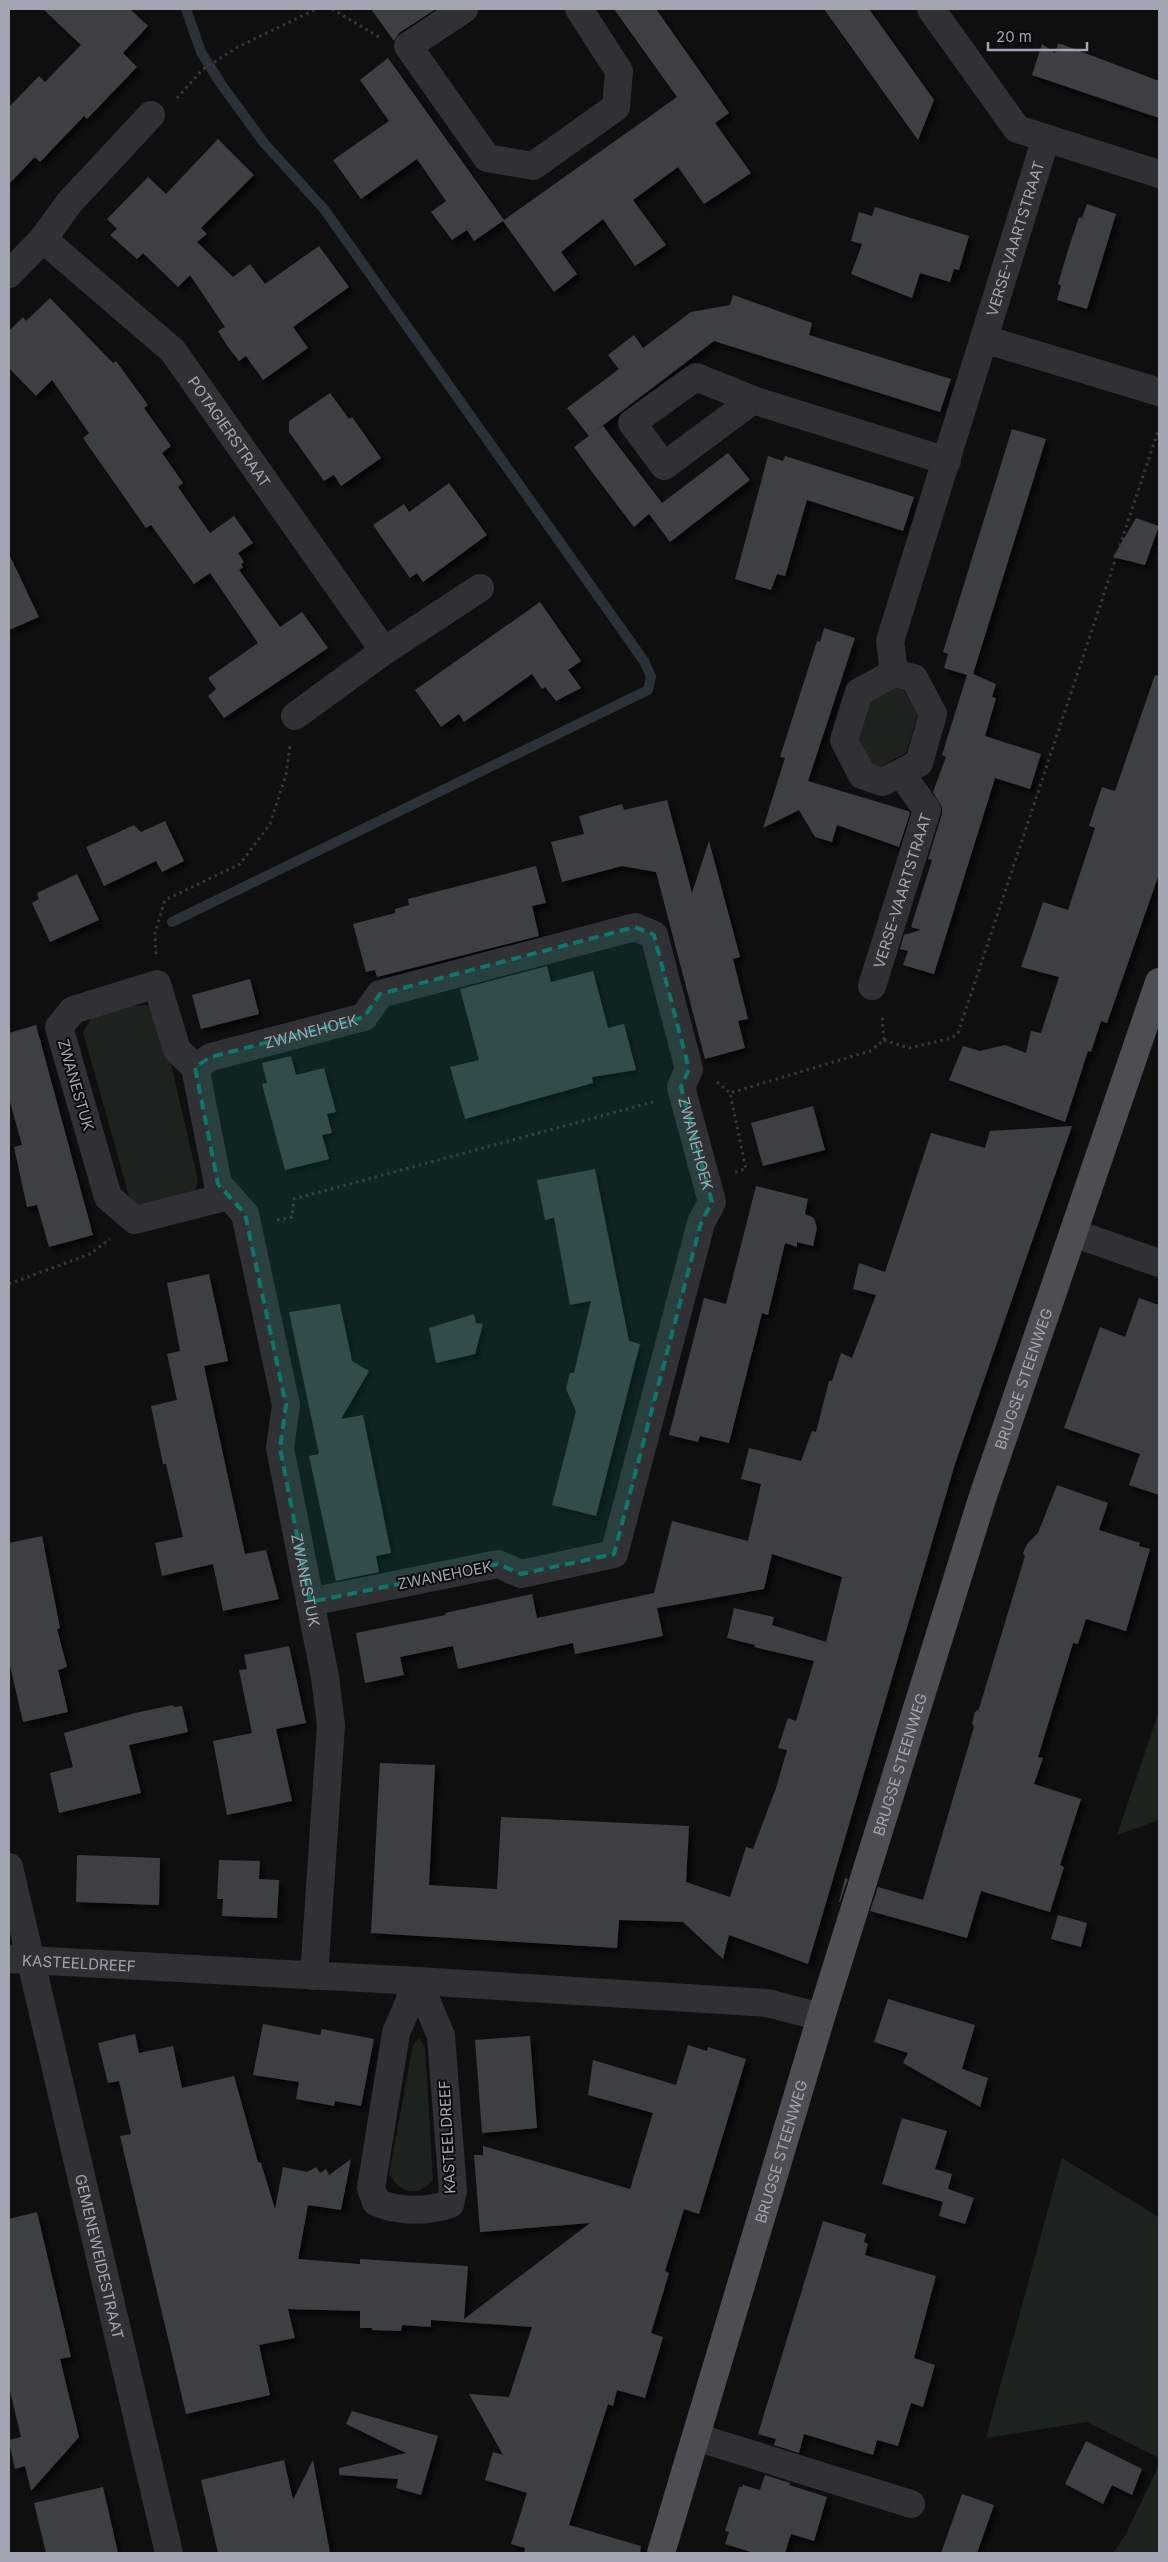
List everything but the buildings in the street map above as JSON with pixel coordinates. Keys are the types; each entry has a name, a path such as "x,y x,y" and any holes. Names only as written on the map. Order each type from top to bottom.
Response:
{"main road":[{"name":"BRUGSE STEENWEG","path":"661,2553 821,2017 982,1499 1159,982"}],"street":[{"path":"464,9 408,46 487,158 533,166 616,107 619,71 579,9"},
{"path":"931,9 1017,130 1159,174"},
{"path":"9,274 43,239 69,203 151,115"},
{"name":"VERSE-VAARTSTRAAT","path":"894,673 890,641 1046,138"},
{"name":"POTAGIERSTRAAT","path":"43,239 173,351 384,651"},
{"path":"984,339 1159,392"},
{"path":"753,400 947,461"},
{"path":"295,716 384,651 480,588"},
{"path":"894,673 914,678 933,714 919,762 882,782 862,775 844,740 859,692 894,673"},
{"name":"VERSE-VAARTSTRAAT","path":"872,986 927,810 901,773"},
{"name":"ZWANEHOEK","path":"195,1067 211,1057 364,1017 380,994 635,927 654,935 689,1069 680,1087 712,1202 701,1224 614,1554 521,1574 498,1564 310,1602"},
{"path":"157,984 177,1050 195,1067"},
{"name":"ZWANESTUK","path":"135,1220 108,1197 59,1027 73,1010 157,984"},
{"name":"ZWANESTUK","path":"195,1067 218,1184 245,1214 286,1405 280,1448 325,1676 330,1725 314,1976"},
{"path":"135,1220 229,1196"},
{"path":"1073,1233 1159,1263"},
{"path":"9,1867 16,1924"},
{"name":"GEMENEWEIDESTRAAT","path":"16,1924 21,1960 169,2553"},
{"name":"KASTEELDREEF","path":"21,1960 418,1981 766,2003 821,2017"},
{"name":"KASTEELDREEF","path":"418,1981 442,2036 453,2192 450,2204 436,2209 391,2208 376,2202 371,2188 396,2033 418,1981"},
{"path":"696,2437 911,2504"}],"path":[{"path":"151,115 168,108 202,70 228,54 316,9"},
{"path":"332,9 385,41 408,46"},
{"path":"884,1040 909,1048 952,1038 958,1033 1159,428"},
{"path":"157,984 155,933 165,900 240,864 270,824 286,775 295,716"},
{"path":"872,986 881,1011 884,1040"},
{"path":"705,1179 746,1169 730,1093 870,1050 884,1040"},
{"path":"248,1227 292,1216 294,1199 683,1095"},
{"path":"9,1284 90,1254 135,1220"}],"highlighted area":[{"path":"635,927 654,935 689,1069 681,1087 712,1202 701,1223 614,1554 521,1574 498,1564 310,1602 280,1448 286,1405 245,1214 218,1184 195,1067 211,1057 364,1017 380,994"}],"shaded area":[{"path":"893,687 903,690 918,714 906,753 881,766 872,766 859,738 869,700"},
{"path":"149,1005 159,1013 198,1180 194,1195 141,1207 133,1203 129,1196 83,1032 95,1013 131,1006"},
{"path":"1159,1711 1159,1820 1117,1835"},
{"path":"419,2038 425,2047 433,2180 421,2189 410,2191 399,2186 389,2174 413,2045"},
{"path":"1062,2158 1159,2217 1159,2458 1087,2422 986,2438"},
{"path":"1159,2465 1159,2553 1113,2553 1126,2534"}],"waterway":[{"path":"172,922 648,690 651,677 644,661 324,209 264,143 221,84 201,52 186,9"}]}
